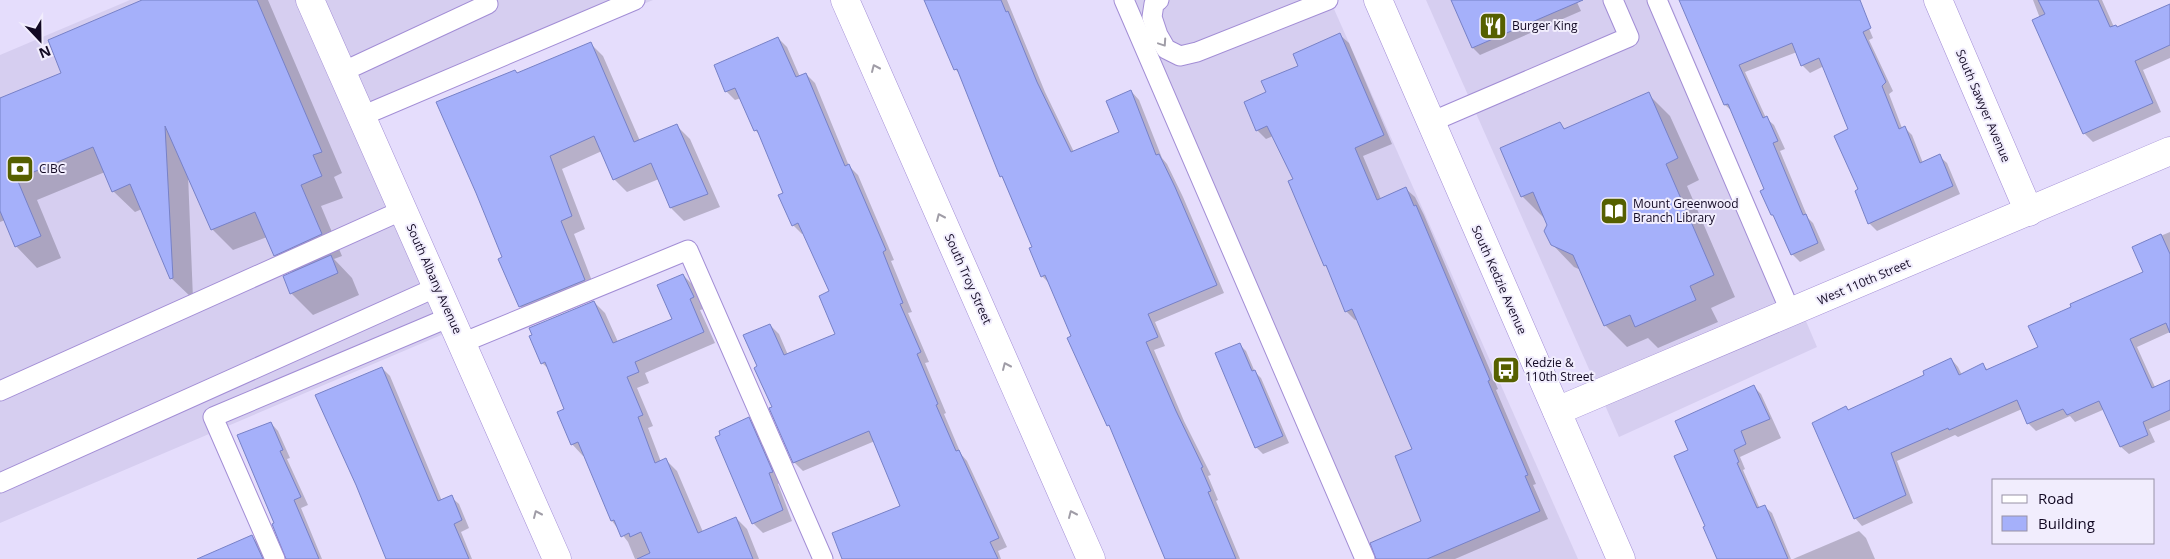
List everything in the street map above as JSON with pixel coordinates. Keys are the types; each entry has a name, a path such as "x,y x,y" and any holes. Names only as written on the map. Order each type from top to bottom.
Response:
{"street":[{"name":"South Albany Avenue","path":"310,0 556,559"},
{"name":"South Troy Street","path":"845,0 1091,559"},
{"name":"South Kedzie Avenue","path":"1378,0 1621,559"},
{"name":"South Sawyer Avenue","path":"1938,0 2029,212"},
{"name":"West 110th Street","path":"1557,411 2170,151"}],"lane":[{"path":"342,72 488,4 486,0"},
{"path":"362,116 635,0"},
{"path":"1124,0 1365,559"},
{"path":"1159,0 1154,4 1152,17 1158,35 1166,50 1180,56 1197,52 1328,0"},
{"path":"1431,122 1629,37 1613,0"},
{"path":"1657,0 1791,313"},
{"path":"0,390 403,210"},
{"path":"462,344 688,250 823,559"},
{"path":"0,483 437,287"},
{"path":"275,559 213,417 450,317"}],"shaded area":[{"path":"130,0 653,0 359,122 453,330 0,523 0,55"},
{"path":"1118,0 1330,0 1578,559 1360,559"},
{"path":"1426,0 1669,0 1817,347 1619,437"}],"building":[{"path":"142,0 257,0 322,152 313,155 322,176 301,185 322,234 274,256 255,212 211,230 165,126 173,278 170,279 130,184 112,192 93,147 17,179 41,236 15,247 0,211 0,98 61,73 48,40"},
{"path":"924,0 1001,0 1006,12 1008,11 1037,82 1071,152 1119,132 1106,101 1131,90 1156,155 1159,154 1175,187 1217,285 1148,314 1158,337 1146,342 1203,467 1201,468 1211,491 1208,492 1236,559 1165,559 1109,425 1107,426 1067,338 1071,336 1045,275 1041,277 1029,248 1032,247 1002,176 1000,177 957,69 954,70"},
{"name":"Burger King","path":"1451,0 1583,0 1472,48"},
{"path":"1679,0 1860,0 1871,28 1863,32 1886,82 1882,86 1899,129 1905,126 1920,163 1940,154 1953,186 1868,224 1855,191 1858,189 1834,136 1848,129 1819,58 1801,66 1792,43 1739,65 1763,118 1767,116 1778,141 1773,143 1803,215 1806,214 1818,243 1791,255 1760,191 1764,189 1728,104 1724,105"},
{"path":"2038,0 2098,0 2110,27 2116,25 2117,27 2170,4 2170,45 2135,61 2153,103 2083,134 2032,20 2045,14"},
{"path":"1340,33 1384,135 1355,148 1377,200 1406,187 1414,206 1416,205 1490,380 1488,381 1528,475 1525,476 1540,511 1427,559 1376,559 1370,543 1421,521 1395,456 1412,449 1352,309 1345,312 1326,265 1324,266 1288,181 1293,179 1267,126 1256,131 1244,102 1266,92 1261,81 1298,66 1293,54"},
{"path":"778,37 796,77 806,73 845,166 849,164 886,250 883,252 903,303 900,304 921,352 917,354 938,404 936,405 956,451 959,450 999,538 990,542 998,559 842,559 832,533 900,506 869,431 793,463 769,408 772,407 754,368 757,366 743,335 770,324 784,355 835,334 819,296 829,291 798,223 792,226 778,195 783,193 757,130 754,131 735,88 725,92 714,65"},
{"path":"591,42 634,142 677,124 708,194 670,208 651,163 613,180 594,136 550,156 572,216 561,221 585,280 519,307 498,259 502,257 436,102 515,70 517,73"},
{"name":"Mount Greenwood Branch Library","path":"1649,92 1678,158 1666,164 1714,275 1690,286 1696,300 1635,327 1630,315 1604,326 1573,255 1551,245 1544,231 1547,225 1533,192 1521,197 1500,148 1560,122 1564,129"},
{"path":"2161,234 2170,254 2170,333 2166,323 2130,339 2152,388 2170,380 2170,410 2143,422 2148,435 2120,447 2099,401 2067,415 2063,409 2027,424 2017,400 1891,453 1906,495 1854,519 1812,423 1846,406 1848,410 1924,375 1923,371 1951,358 1959,375 1983,363 1986,370 2038,347 2028,326 2071,307 2070,304 2143,272 2132,247"},
{"path":"331,255 338,273 290,294 283,276"},
{"path":"683,274 694,297 690,299 704,332 635,362 639,372 627,377 643,415 638,417 655,463 666,458 698,533 736,517 753,559 637,559 650,553 641,532 630,537 629,533 621,537 614,520 611,521 578,442 571,445 557,412 564,409 545,362 541,364 529,336 532,335 529,328 594,301 613,343 672,319 657,285"},
{"path":"1240,343 1252,371 1255,370 1283,436 1255,448 1215,353"},
{"path":"382,367 438,501 452,495 462,520 454,524 469,559 386,559 356,485 315,395"},
{"path":"1754,385 1770,419 1741,431 1746,444 1734,450 1739,462 1737,463 1757,508 1765,505 1788,559 1717,559 1703,527 1705,526 1674,456 1688,450 1675,421"},
{"path":"749,417 773,472 769,473 783,510 752,524 715,437 720,435 719,431"},
{"path":"271,422 283,450 280,451 301,497 294,500 319,559 286,559 272,524 274,523 237,435"},
{"path":"252,535 263,559 197,559"}],"place":[{"name":"Burger King","path":"1493,26"},
{"name":"CIBC","path":"20,169"},
{"name":"Mount Greenwood Branch Library","path":"1614,211"},
{"name":"Kedzie & 110th Street","path":"1506,370"}]}
